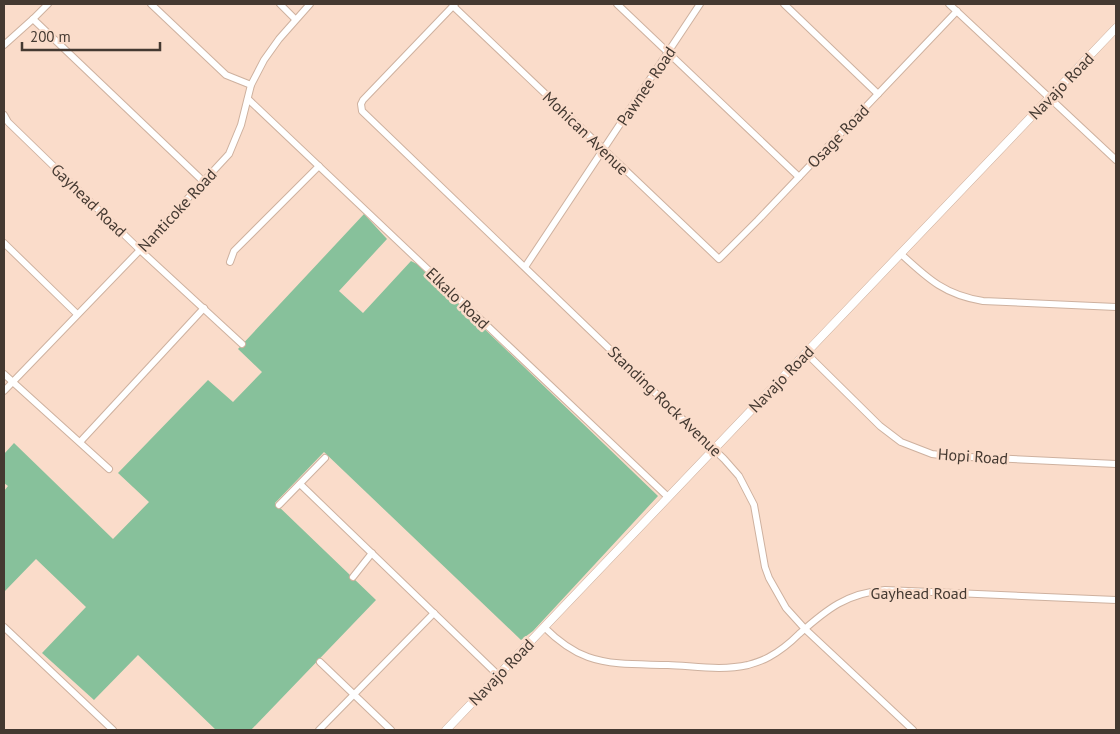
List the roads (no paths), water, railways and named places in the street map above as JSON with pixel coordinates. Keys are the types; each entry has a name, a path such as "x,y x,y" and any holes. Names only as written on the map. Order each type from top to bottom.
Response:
{"main road":[{"name":"Navajo Road","path":"446,730 1116,28"}],"street":[{"path":"4,45 48,4"},
{"path":"151,4 226,75 251,85"},
{"path":"280,4 296,19"},
{"name":"Nanticoke Road","path":"4,391 230,154 241,125 251,85 264,60 310,4"},
{"path":"617,4 799,177"},
{"name":"Pawnee Road","path":"525,267 700,4"},
{"path":"784,4 878,94"},
{"path":"949,4 1116,160"},
{"name":"Standing Rock Avenue","path":"454,5 363,100 361,107 365,115 715,449 739,476 749,492 754,505 762,555 769,578 786,608 805,629 912,730"},
{"name":"Mohican Avenue","path":"454,5 719,259"},
{"name":"Osage Road","path":"719,259 957,11"},
{"path":"34,19 204,182"},
{"name":"Elkalo Road","path":"248,99 668,497"},
{"name":"Gayhead Road","path":"4,115 8,122 140,250 242,344"},
{"path":"230,262 234,251 319,166"},
{"path":"4,243 76,314"},
{"path":"901,254 924,275 940,286 955,294 969,298 984,301 1116,306"},
{"path":"80,442 204,308"},
{"name":"Hopi Road","path":"806,353 880,426 901,442 916,449 948,456 1116,464"},
{"path":"4,374 108,469"},
{"path":"279,505 325,458"},
{"path":"300,484 498,675"},
{"path":"353,576 372,554"},
{"name":"Gayhead Road","path":"544,628 564,645 605,662 718,668 760,662 784,647 841,601 851,596 873,591 1116,600"},
{"path":"319,730 434,613"},
{"path":"4,627 113,730"},
{"path":"320,662 391,730"}]}
